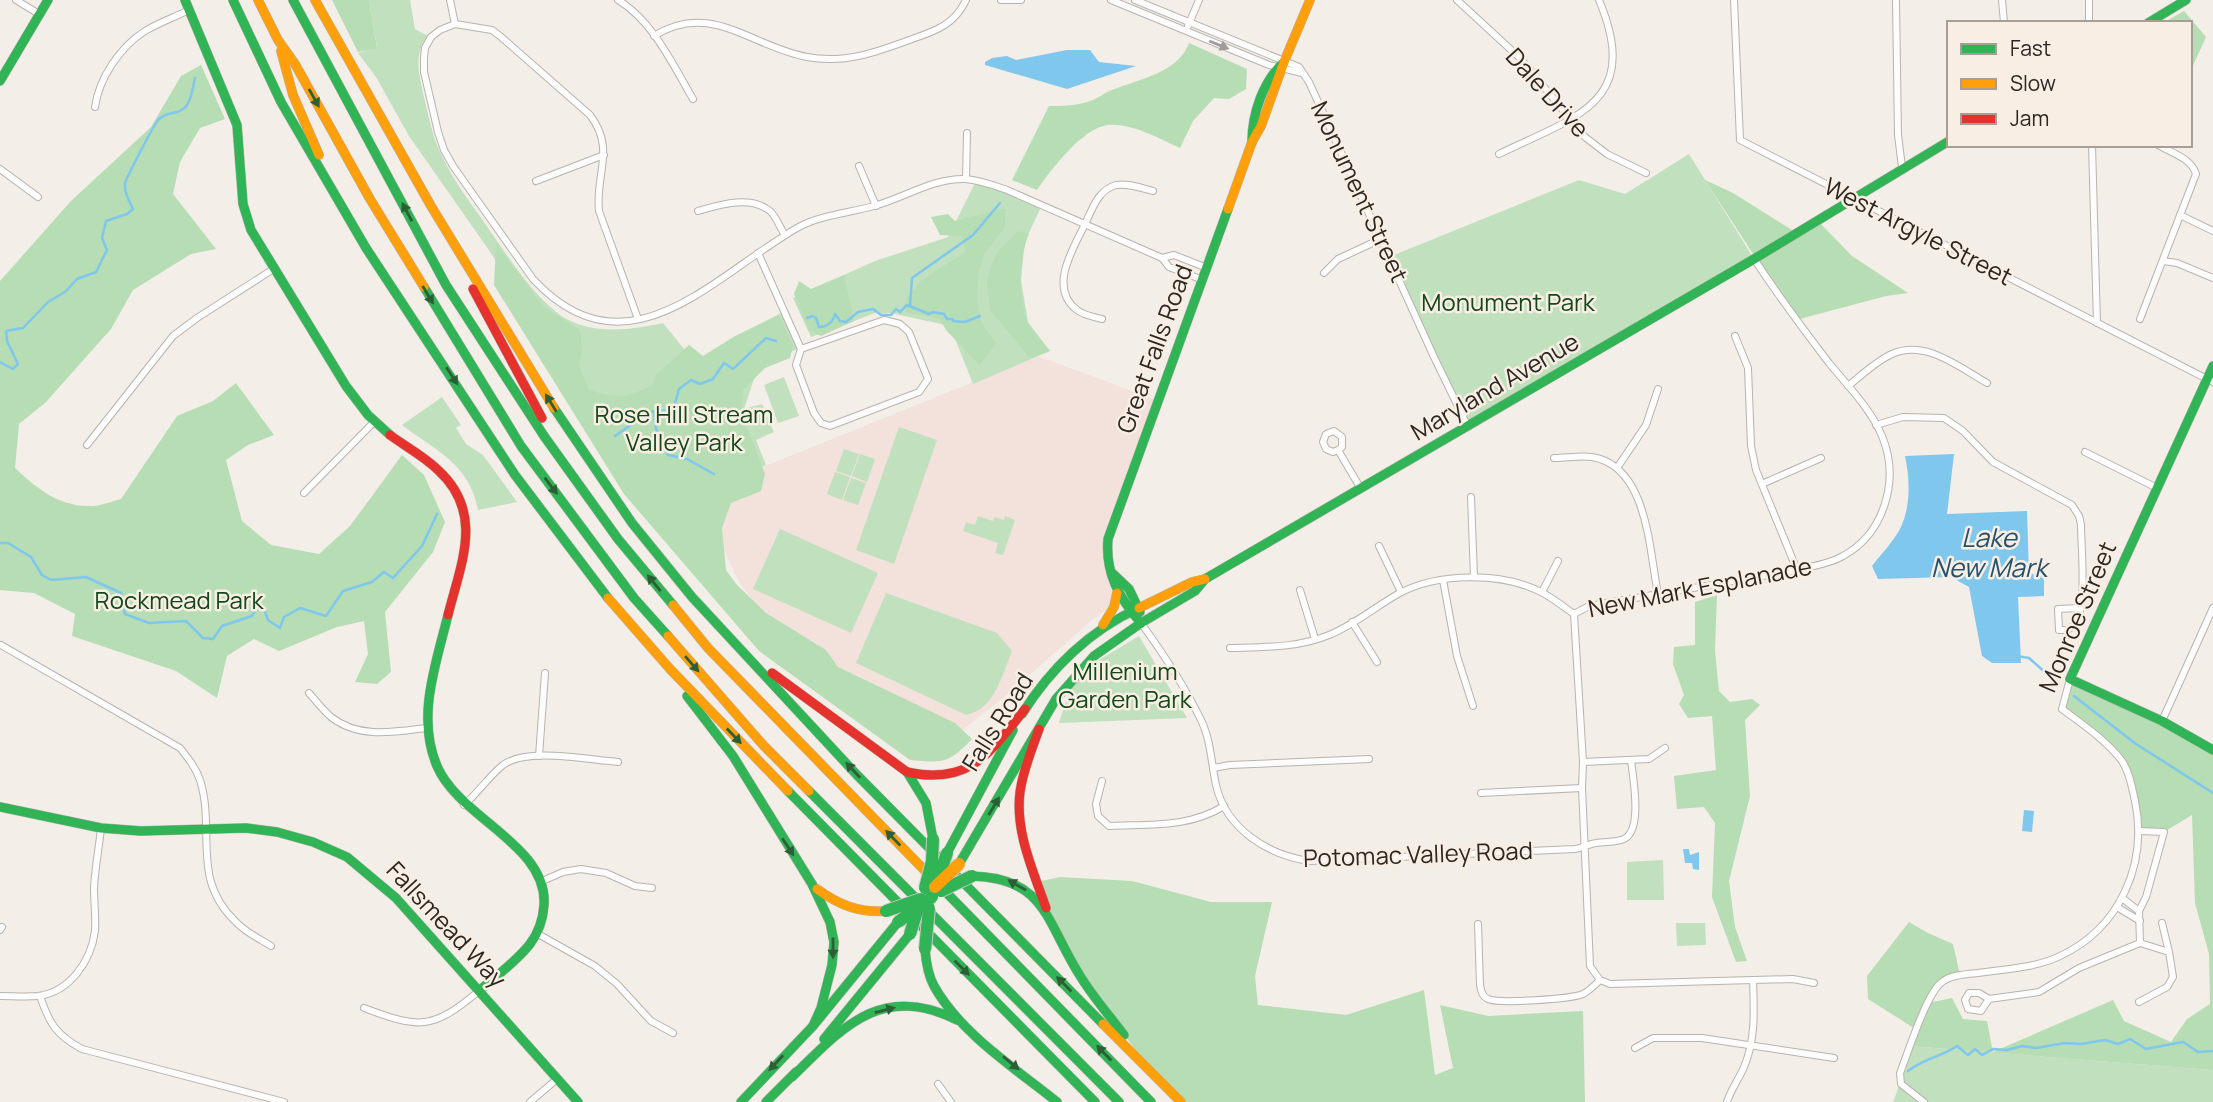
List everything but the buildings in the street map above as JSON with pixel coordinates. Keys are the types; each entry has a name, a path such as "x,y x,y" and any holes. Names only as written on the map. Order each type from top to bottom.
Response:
{"main road":[{"path":"0,80 48,0"},
{"path":"233,0 281,102 346,215 515,475 594,582 670,668 803,807 1095,1102"},
{"path":"258,0 370,200 521,446 634,598 764,746 1119,1102"},
{"path":"293,0 446,285 618,539 708,648 1151,1102"},
{"path":"317,0 432,206 560,418 632,523 692,597 857,775 1182,1102"},
{"name":"Great Falls Road","path":"1135,609 1117,593 1112,583 1107,560 1108,540 1252,142 1251,128 1310,0"},
{"path":"2151,21 2186,0"},
{"path":"187,5 237,125 241,146 240,193 245,216 348,389 374,422 449,478 465,509 468,534 430,688 426,728 438,771 464,805 525,856 544,891 545,908 538,934 529,946 479,991"},
{"path":"278,40 293,95 346,215"},
{"name":"Maryland Avenue","path":"1135,609 1192,582 1205,579 1754,259 1947,142"},
{"path":"432,206 492,327 574,477"},
{"name":"Monroe Street","path":"2070,679 2157,488 2210,380 2213,366"},
{"name":"Great Falls Road","path":"1111,572 1119,576 1141,623"},
{"name":"Maryland Avenue","path":"1141,623 1195,591 1205,579"},
{"path":"1098,631 1114,607 1117,593"},
{"path":"692,597 780,681 907,772 923,778 956,774 974,765 988,754 1025,709"},
{"name":"Falls Road","path":"929,898 947,853 1025,709 1056,670 1098,631 1135,609"},
{"name":"Falls Road","path":"929,898 959,864 1062,692 1092,655 1141,623"},
{"path":"670,668 689,699 733,755 812,884 826,912 834,942 832,965 813,1026"},
{"path":"2070,679 2162,721 2213,750"},
{"path":"1039,729 1025,769 1018,807 1024,843 1050,918 1074,967 1137,1052 1182,1102"},
{"path":"907,772 927,804 932,821 932,861 925,950 935,988 970,1028 1057,1102"},
{"name":"Fallsmead Way","path":"0,807 101,828 141,831 246,828 276,832 313,842 347,858 396,898 578,1102"},
{"path":"812,884 832,901 848,909 867,913 886,911 929,898 972,876 1001,876 1026,889 1050,918"},
{"path":"741,1102 813,1026 898,922 929,898"},
{"path":"792,1077 910,934 929,898"},
{"path":"766,1102 844,1027 887,1008 908,1006 938,1010 970,1028"}],"street":[{"path":"16,0 40,14"},
{"path":"618,0 628,6 654,36 693,99"},
{"path":"654,36 672,22 684,17 695,17 740,27 782,49 805,56 851,58 868,55 948,25 961,11 966,0"},
{"path":"1001,0 1020,0"},
{"path":"1111,0 1281,66"},
{"path":"1135,0 1281,66"},
{"path":"1188,32 1199,0"},
{"path":"1499,154 1571,119 1603,92 1610,77 1614,52 1599,0"},
{"name":"West Argyle Street","path":"1734,0 1740,140 2210,380"},
{"path":"1896,0 1898,135 1902,167"},
{"path":"2002,0 2004,21"},
{"path":"2089,0 2089,21"},
{"name":"Dale Drive","path":"1459,1 1521,59 1597,147 1646,173"},
{"path":"452,2 455,24"},
{"path":"95,107 100,87 125,47 187,5"},
{"path":"638,319 599,211 604,155 600,127 580,106 492,30 455,24 440,30 431,37 425,48 424,72 444,150 533,279 548,295 567,308 594,319 626,322 660,315 681,305 810,221 876,205 937,183 966,179 1007,190 1162,258 1169,267 1205,274"},
{"name":"Monument Street","path":"1281,66 1299,67 1309,82 1468,427"},
{"path":"966,179 967,133"},
{"path":"2092,147 2097,323"},
{"path":"2140,319 2196,174 2194,167 2186,160 2162,147"},
{"path":"536,181 604,155"},
{"path":"859,166 876,205"},
{"path":"0,169 38,197"},
{"path":"1102,320 1077,310 1065,290 1065,269 1096,200 1108,189 1117,185 1130,185 1153,191"},
{"path":"698,211 724,204 760,205 771,212 785,235"},
{"path":"2180,215 2213,230"},
{"path":"1324,273 1338,259 1381,239"},
{"path":"758,253 801,349 796,365 814,413 821,423 830,426 919,392 928,379 909,332 900,324 884,320 801,349"},
{"path":"1162,258 1174,255 1205,274"},
{"name":"New Mark Esplanade","path":"1600,980 1590,966 1589,956 1581,788 1583,762 1574,614 1590,606 1797,570 1843,556 1862,543 1881,515 1890,486 1890,460 1876,425 1796,320 1754,259"},
{"path":"2163,261 2176,263 2213,278"},
{"path":"87,445 173,336 275,268"},
{"path":"1735,336 1748,368 1751,446 1762,484 1797,570"},
{"path":"1848,386 1881,361 1908,349 1938,355 1987,383"},
{"path":"1617,468 1646,425 1658,389"},
{"path":"1876,425 1903,417 1944,418 1964,431 1993,462 2072,505 2081,524 2080,608 2076,623 2068,630 2059,630 2058,609 2080,608"},
{"path":"304,493 374,422"},
{"path":"1338,450 1361,489"},
{"path":"2085,452 2157,488"},
{"path":"1554,458 1592,457 1606,461 1631,481 1640,500 1658,594"},
{"path":"1762,484 1821,458"},
{"path":"1471,497 1474,578"},
{"path":"1379,546 1401,592"},
{"path":"1542,592 1558,561"},
{"path":"1230,648 1292,646 1330,635 1401,592 1428,582 1443,580 1474,578 1505,581 1542,592 1574,614"},
{"path":"1443,580 1457,656 1473,706"},
{"path":"1300,590 1315,639"},
{"path":"2162,721 2213,608"},
{"path":"1352,622 1377,662"},
{"name":"Potomac Valley Road","path":"1141,623 1200,718 1209,741 1217,789 1224,806 1234,821 1257,843 1279,855 1309,861 1479,855 1575,849 1594,843 1613,842 1627,838 1633,830 1636,817 1631,760"},
{"path":"1,645 180,748 192,763 200,780 206,870 217,898 236,923 271,946"},
{"path":"538,755 545,673"},
{"name":"Monroe Street","path":"1924,1102 1901,1084 1900,1073 1928,1003 1942,982 1960,975 2024,967 2058,957 2093,934 2117,907 2134,872 2139,831 2130,779 2122,762 2102,741 2062,709 2070,679"},
{"path":"309,693 331,716 359,730 388,733 426,728"},
{"path":"1583,762 1649,759 1665,748"},
{"path":"464,805 504,764 521,757 538,755 618,762"},
{"path":"1213,768 1230,765 1369,760"},
{"path":"1102,781 1096,804 1098,816 1109,825 1184,823 1207,817 1224,806"},
{"path":"1481,793 1581,788"},
{"path":"0,996 40,996 57,990 82,968 92,947 95,929 94,887 101,828"},
{"path":"2139,831 2164,832 2146,897 2139,911 2140,943"},
{"path":"540,882 563,872 582,869 606,873 635,886 652,888"},
{"path":"2122,898 2139,911"},
{"path":"2117,907 2140,921"},
{"path":"2139,1002 2167,988 2174,977 2162,923"},
{"path":"1478,924 1479,985 1486,999 1499,1001 1571,998 1586,993 1600,980 1610,984 1793,979 1814,983"},
{"path":"538,934 595,966 617,984 651,1021 673,1033"},
{"path":"1989,999 2046,990 2079,968 2140,943 2169,952"},
{"path":"1727,1102 1732,1087 1744,1068 1751,1045 1754,1019 1753,980"},
{"path":"364,1008 400,1022 426,1022 452,1013 479,991"},
{"path":"40,996 52,1026 66,1041 82,1049 284,1102"},
{"path":"1635,1048 1653,1038 1702,1038 1834,1058"},
{"path":"530,1102 556,1079"},
{"path":"937,1084 951,1102"}],"shaded area":[{"path":"1038,356 1158,401 1108,540 1107,560 1125,596 1091,621 953,738 854,695 759,612 734,573 715,527 728,481"}],"green space":[{"path":"332,0 369,0 377,48 358,52"},
{"path":"369,0 410,0 415,29 428,36 420,50 419,73 434,136 447,167 529,284 560,315 579,324 551,339 409,136 376,77 358,53 377,47"},
{"path":"2184,11 2206,37 2192,68 2192,21 2166,21"},
{"path":"1189,43 1247,69 1246,89 1229,99 1214,98 1193,121 1180,148 1127,126 1108,125 1098,128 1078,142 1059,161 1037,190 1012,180 1049,106 1090,101 1156,74 1176,61"},
{"name":"Rockmead Park","path":"201,65 225,119 200,128 180,162 173,194 216,249 191,254 133,290 111,329 46,402 19,424 15,468 39,488 67,503 92,506 121,499 177,416 213,401 236,383 274,435 248,445 226,460 242,521 271,545 319,554 350,526 402,455 424,475 445,522 433,552 385,612 391,672 377,684 355,682 368,654 364,621 337,627 279,651 254,639 227,656 217,698 176,671 72,636 75,614 34,593 0,590 0,281 71,201 151,127 181,76"},
{"name":"Monument Park","path":"1689,154 1754,259 1468,427 1389,257 1579,180 1625,194"},
{"path":"1705,180 1733,193 1797,233 1817,220 1852,256 1908,293 1886,296 1796,320"},
{"path":"976,181 1042,205 1025,241 1021,280 1028,322 1050,351 973,384 950,326 891,313 875,313 811,337 793,298 875,261 948,237"},
{"path":"1006,209 1004,229 985,252 979,271 977,298 981,322 996,344 979,365 946,330 940,319 906,312 906,299 922,280 966,252 962,236 940,235 931,217 948,214 955,221"},
{"path":"1019,231 1029,234 1021,265 1024,311 1031,329 1050,351 1030,358 990,310 987,283 992,263 999,250"},
{"path":"496,244 544,307 580,330 582,349 579,366 589,390 598,393 621,396 643,389 652,385 657,374 689,345 703,356 735,336 779,315 793,346 790,358 765,368 743,390 741,412 765,474 761,491 731,503 722,528 726,570 737,585 766,613 826,650 838,667 955,723 972,739 964,747 944,760 910,760 759,651 624,494 494,285"},
{"path":"844,275 854,321 821,336 809,330 794,294 799,281 811,289"},
{"name":"Rose Hill Stream Valley Park","path":"781,313 798,349 759,364 744,409 762,404 774,432 756,440 766,465 705,490 663,516 552,341 579,324 611,330 663,323 697,365 731,339"},
{"path":"784,377 799,416 778,423 764,385"},
{"path":"442,397 461,425 456,428 466,444 483,455 517,502 478,510 474,494 459,469 402,425"},
{"path":"899,427 937,440 894,564 856,550"},
{"path":"844,449 859,454 851,476 836,471"},
{"path":"860,454 875,459 867,482 852,476"},
{"path":"835,472 850,477 842,500 827,494"},
{"path":"851,478 866,483 858,505 843,500"},
{"path":"978,516 993,521 995,517 1004,520 1005,516 1015,520 1003,555 995,553 998,543 963,531 966,522 975,525"},
{"path":"780,529 878,573 851,633 753,589"},
{"path":"886,593 997,633 1012,651 996,690 984,706 966,715 856,663"},
{"path":"1717,595 1715,651 1719,691 1730,702 1752,699 1760,705 1745,720 1750,796 1729,881 1735,927 1747,961 1736,962 1712,897 1715,823 1704,807 1677,809 1674,776 1716,770 1712,716 1688,718 1679,704 1684,695 1673,664 1674,647 1695,645 1695,602"},
{"name":"Millenium Garden Park","path":"1139,636 1187,718 1059,723 1074,675"},
{"path":"2070,679 2213,750 2213,1070 1910,1046 1917,1030 1868,999 1867,976 1909,922 1953,944 1960,975 1942,982 1928,1003 1952,998 1963,1019 1987,1021 1993,1052 2113,1000 2124,1021 2171,1042 2187,1019 2210,1004 2209,954 2195,903 2192,815 2164,832 2139,831 2122,762 2102,741 2062,709"},
{"path":"1663,860 1664,900 1627,900 1627,862"},
{"path":"1060,877 1132,881 1211,902 1272,902 1255,976 1258,1005 1346,1015 1424,990 1435,1075 1453,1068 1440,1005 1488,1016 1583,1011 1585,1102 1183,1102 1137,1052 1074,967 1037,882"},
{"path":"1676,923 1705,923 1706,945 1677,946"},
{"path":"1910,1046 2213,1070 2213,1102 1893,1102"}],"water":[{"path":"1067,50 1090,50 1099,62 1136,66 1067,89 985,65 985,62 992,58 1007,56 1016,60"},
{"name":"Lake New Mark","path":"1954,454 1947,514 2027,511 2029,574 2044,575 2044,596 2018,597 2021,663 1992,663 1982,656 1969,587 1951,577 1878,579 1872,566 1894,539 1904,520 1909,493 1905,456"},
{"path":"2024,810 2034,811 2032,832 2022,831"},
{"path":"1683,849 1689,849 1690,855 1699,852 1699,870 1693,869 1692,863 1685,863"}],"waterway":[{"path":"0,362 13,369 18,364 7,341 6,331 23,328 48,302 65,292 77,279 96,272 107,250 102,238 106,221 127,214 133,209 125,183 135,162 159,119 187,105 195,78"},
{"path":"910,305 912,278 973,235 1000,203"},
{"path":"807,318 816,318 819,327 822,327 829,324 835,314 840,321 846,322 858,312 873,309 881,315 891,315 896,309 900,312 907,305 929,314 944,314 947,319 953,321 965,322 980,316"},
{"path":"615,436 649,412 674,407 679,389 691,380 700,384 713,379 724,363 733,369 766,338 776,341"},
{"path":"654,412 656,429 668,455 687,459 714,474"},
{"path":"0,543 8,543 31,557 42,575 51,580 86,577 121,593 125,614 149,623 186,621 203,638 213,639 222,626 252,616 256,609 264,609 268,620 280,628 284,617 300,608 326,616 343,591 372,582 384,572 393,578 422,546 437,514"},
{"path":"2017,656 2029,658 2057,683"},
{"path":"2074,696 2136,744 2213,793"},
{"path":"1908,1071 1957,1046 1968,1055 1975,1049 1982,1055 1993,1049 2007,1050 2022,1046 2036,1048 2105,1040 2118,1044 2130,1039 2146,1049 2183,1042 2198,1052 2213,1051"}],"traffic: fast":[{"path":"0,81 48,0"},
{"path":"185,0 237,125 243,204 251,230 346,386 368,415 390,435"},
{"path":"233,0 281,102 366,248 515,475 608,598"},
{"path":"293,0 446,285 544,436 618,539 673,605"},
{"path":"2151,21 2186,0"},
{"path":"1252,142 1260,99 1270,79 1284,62"},
{"path":"1141,623 1195,591 1205,579 1754,259 1947,142"},
{"path":"1141,623 1126,604 1111,574 1108,539 1228,209"},
{"path":"424,287 521,446 634,598 668,636"},
{"path":"2213,366 2070,679 2162,721 2213,750"},
{"path":"554,408 632,523 692,597 857,775 1103,1024"},
{"path":"1111,572 1129,589 1140,612"},
{"path":"1022,714 1058,666 1073,652 1104,628 1139,608"},
{"path":"448,615 434,671 428,710 428,729 437,766 448,784 464,801 518,848 532,865 541,884 544,905 540,926 530,944 479,991"},
{"path":"959,864 1056,699 1094,656 1141,623"},
{"path":"687,696 733,756 812,884 830,922 834,942 832,965 821,1008 813,1026"},
{"path":"947,853 1013,730"},
{"path":"907,772 926,803 933,839"},
{"path":"788,791 1095,1102"},
{"path":"809,791 1119,1102"},
{"path":"0,807 101,828 141,831 246,828 277,832 313,842 347,857 396,898 578,1102"},
{"path":"925,888 932,861 933,839"},
{"path":"935,887 947,853"},
{"path":"972,876 996,879 1015,885 1030,894 1041,906 1084,982 1124,1035"},
{"path":"941,891 972,876"},
{"path":"934,880 1151,1102"},
{"path":"898,922 932,897"},
{"path":"886,911 921,899"},
{"path":"910,934 918,908"},
{"path":"925,949 929,908"},
{"path":"741,1102 813,1026 898,922"},
{"path":"824,1039 910,934"},
{"path":"925,949 932,982 959,1020 990,1049 1057,1102"},
{"path":"792,1077 846,1027 885,1008 906,1006 930,1010 957,1020"},
{"path":"766,1102 796,1072"}],"traffic: slow":[{"path":"258,0 278,40 295,64 370,199 424,287"},
{"path":"315,0 431,206 554,408"},
{"path":"1228,209 1252,142 1261,126 1310,0"},
{"path":"281,51 293,95 319,155"},
{"path":"1139,608 1192,582 1205,579"},
{"path":"1103,625 1114,607 1117,593"},
{"path":"608,598 670,669 788,791"},
{"path":"673,605 708,648 934,880"},
{"path":"668,636 764,746 809,791"},
{"path":"935,887 959,864"},
{"path":"817,889 850,907 886,911"},
{"path":"1103,1024 1181,1102"}],"traffic: jam":[{"path":"473,289 542,418"},
{"path":"390,435 438,470 452,486 461,503 466,539 448,615"},
{"path":"772,673 907,772 928,775 962,770 976,762 989,752 1025,709"},
{"path":"1039,729 1023,776 1019,807 1026,851 1046,908"}]}
